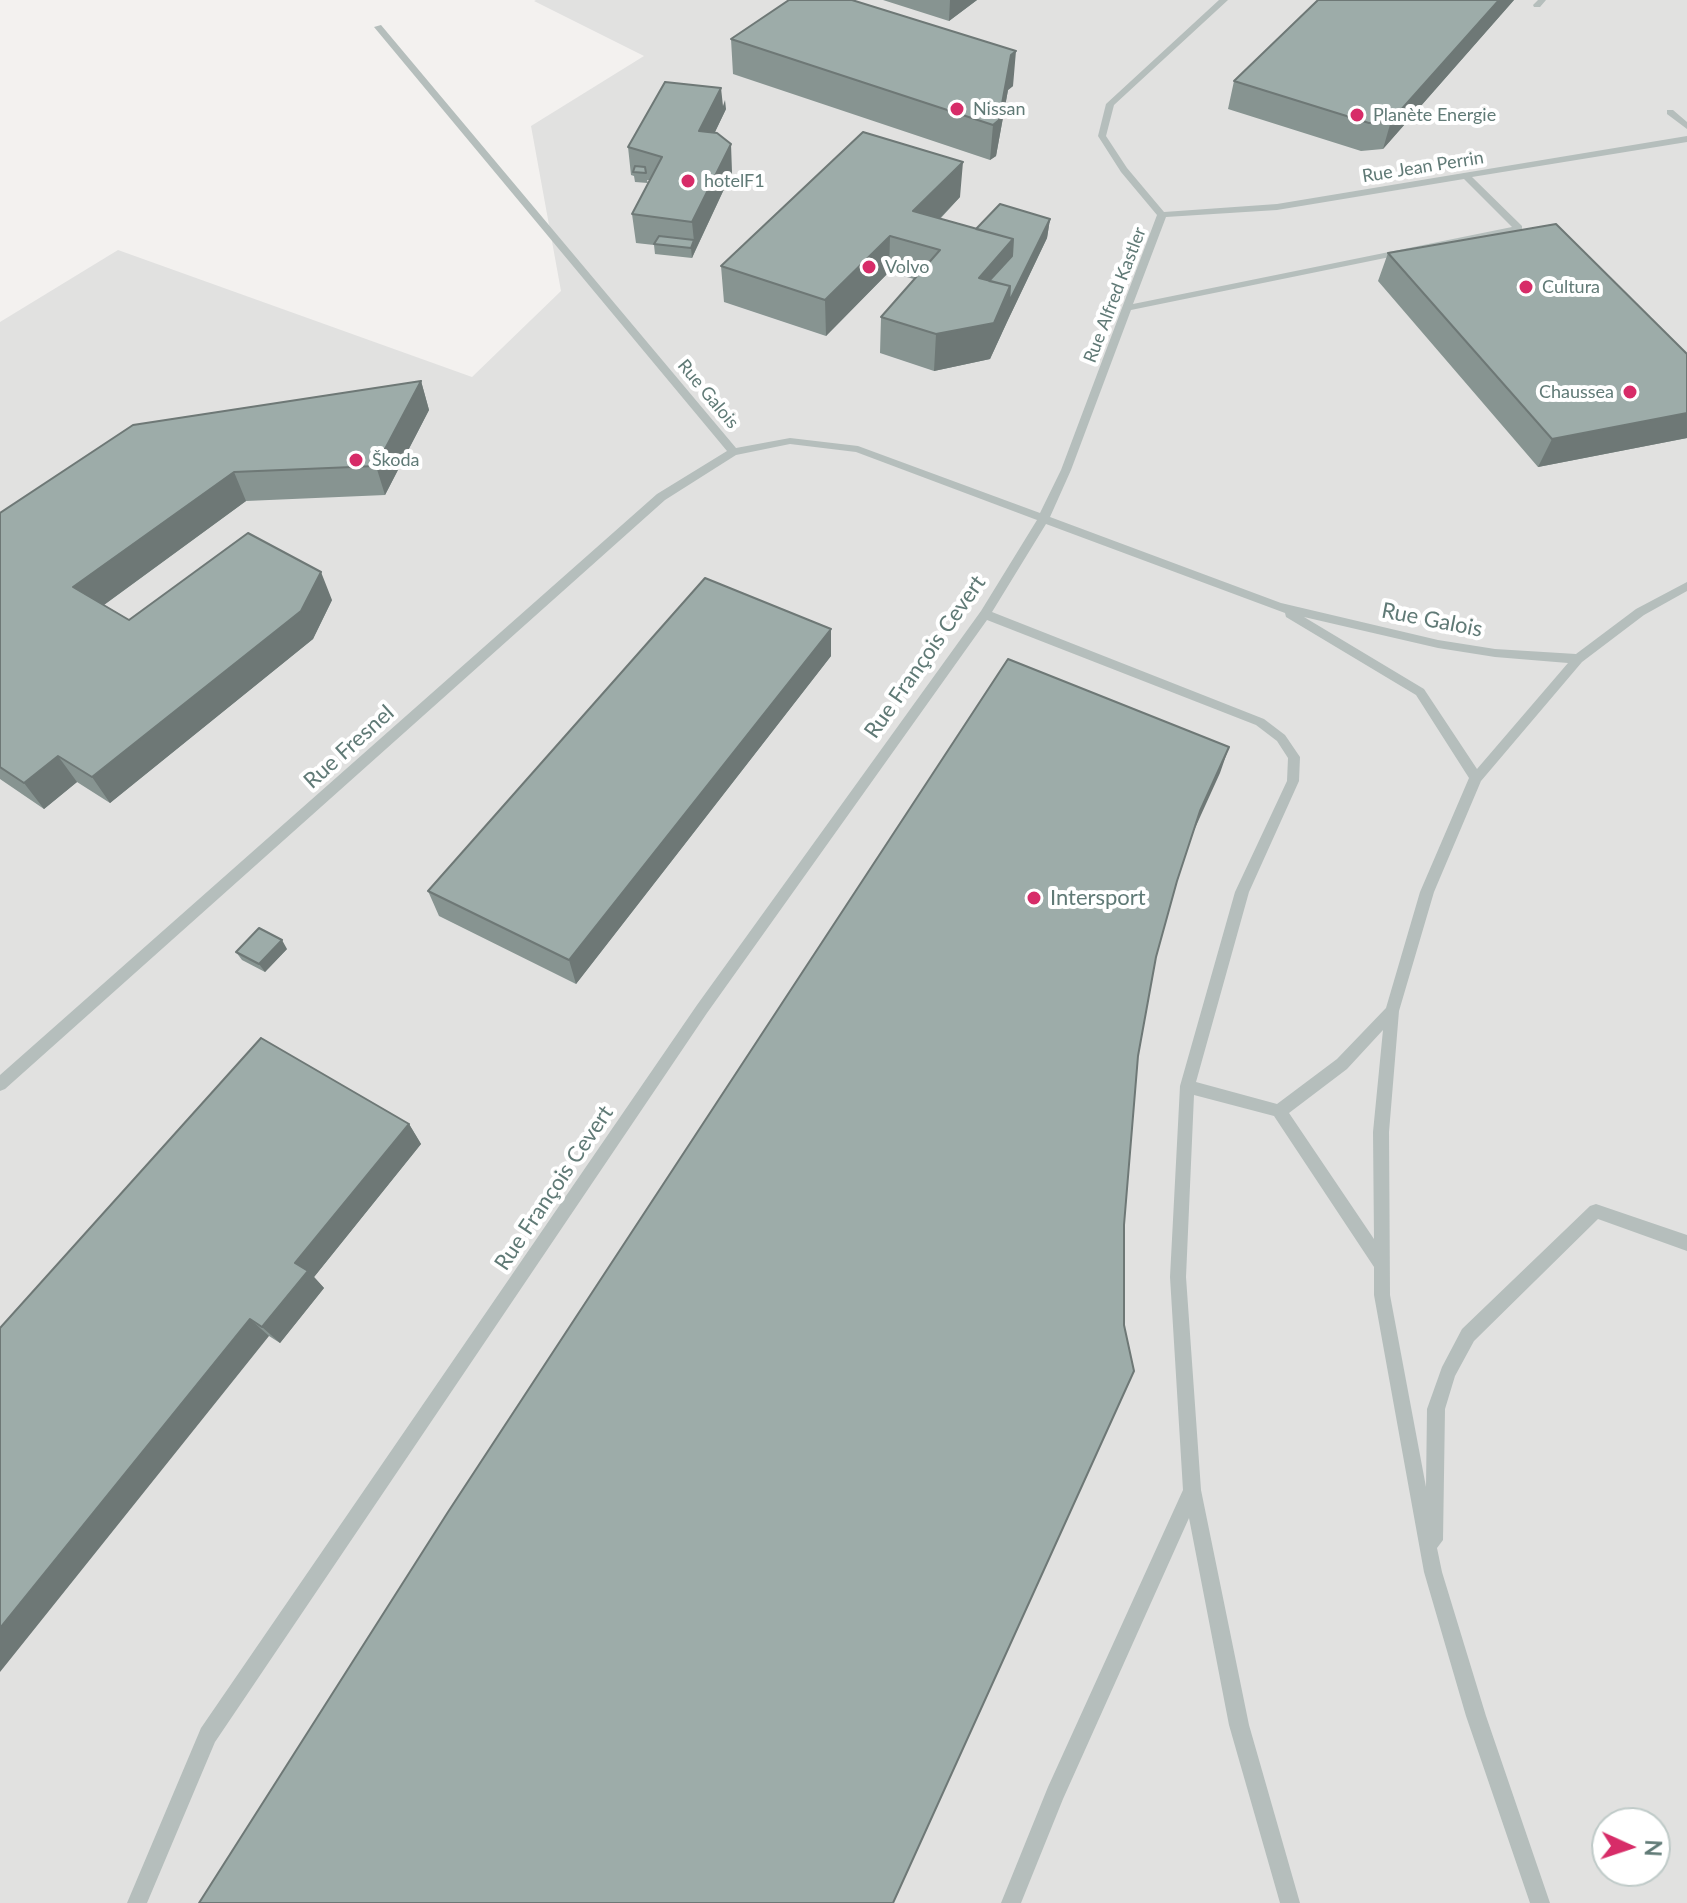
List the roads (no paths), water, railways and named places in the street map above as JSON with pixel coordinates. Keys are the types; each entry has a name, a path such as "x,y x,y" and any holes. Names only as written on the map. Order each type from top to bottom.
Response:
{"street":[{"name":"Rue Alfred Kastler","path":"1043,519 1066,470 1162,215 1124,170 1102,136 1110,104 1224,0"},
{"name":"Rue Galois","path":"378,27 733,452 790,441 858,449 1279,607 1438,644 1495,653 1578,659"},
{"path":"1687,109 1670,112 1687,126"},
{"name":"Rue Jean Perrin","path":"1162,215 1277,207 1687,139"},
{"path":"1127,308 1519,228 1466,176"},
{"name":"Rue Fresnel","path":"0,1084 661,497 733,452"},
{"name":"Rue François Cevert","path":"137,1903 208,1735 702,1009 985,614 1043,519"},
{"path":"1540,1903 1476,1716 1433,1572 1382,1295 1381,1132 1392,1011 1427,892 1476,778 1578,659 1640,612 1687,586"},
{"name":"Rue Galois","path":"1279,607 1420,692 1476,778"},
{"path":"985,614 1260,722 1281,738 1294,757 1293,781 1242,892 1187,1086 1178,1277 1192,1490 1239,1725 1290,1903"},
{"path":"1279,1111 1342,1064 1392,1011"},
{"path":"1187,1086 1279,1111 1381,1265"},
{"path":"1433,1572 1436,1409 1448,1373 1468,1335 1596,1211 1687,1243"},
{"path":"1011,1903 1055,1794 1192,1490"}],"place":[{"name":"Nissan","path":"957,109"},
{"name":"Planète Energie","path":"1357,115"},
{"name":"hotelF1","path":"688,181"},
{"name":"Volvo","path":"869,267"},
{"name":"Cultura","path":"1526,287"},
{"name":"Chaussea","path":"1630,392"},
{"name":"Škoda","path":"356,460"},
{"name":"Intersport","path":"1034,898"}]}
